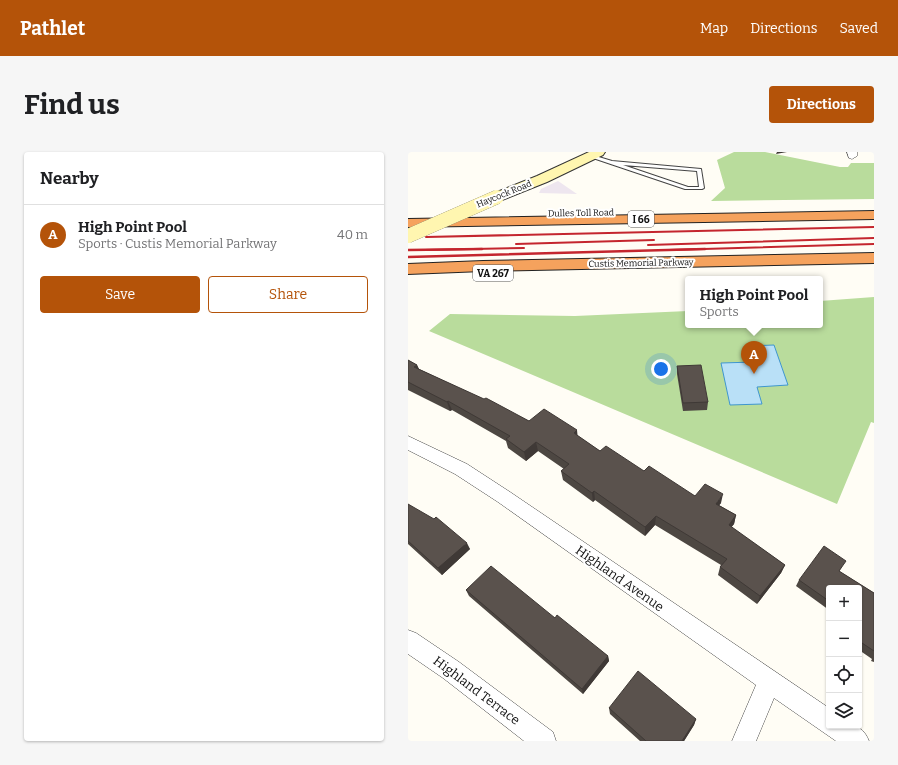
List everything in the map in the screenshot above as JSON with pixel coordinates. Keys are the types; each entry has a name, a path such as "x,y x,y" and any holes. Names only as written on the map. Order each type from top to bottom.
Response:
{"highway":[{"name":"Dulles Toll Road","path":"408,216 874,208"},
{"name":"I 66","path":"408,223 874,215"},
{"name":"Custis Memorial Parkway","path":"408,270 874,258"},
{"name":"VA 267","path":"408,277 479,274 578,265"}],"main road":[{"name":"Haycock Road","path":"408,236 496,197 542,179 596,153"}],"street":[{"name":"Highland Avenue","path":"408,442 461,470 504,497 826,720"},
{"name":"Highland Terrace","path":"408,641 451,670 544,741"},
{"path":"744,741 769,681"},
{"path":"839,729 857,741"}],"lane":[{"path":"596,153 608,162 687,188 702,188 699,170 608,162"}],"shaded area":[{"path":"558,181 577,194 539,193 541,189"}],"green space":[{"path":"734,152 765,152 840,167 848,167 851,163 874,163 874,199 711,201 725,188 717,160"},
{"path":"874,297 874,423 871,422 837,504 429,331 450,314 575,316 685,311 685,328 823,328 823,301"}],"water":[{"path":"774,345 788,385 757,387 762,404 730,405 721,363 754,362 749,346"}],"building":[{"path":"408,360 417,365 414,367 484,399 486,398 529,421 544,409 577,430 574,433 600,451 606,446 644,471 649,466 695,496 705,484 723,494 716,504 736,515 729,525 785,565 760,596 720,567 727,559 656,516 645,527 594,491 592,493 561,471 569,464 536,442 524,452 506,439 510,436 448,401 447,402 408,382"},
{"path":"701,365 708,402 683,403 677,366"},
{"path":"408,504 434,519 436,517 467,543 438,568 408,541"},
{"path":"824,546 846,561 839,571 861,585 826,585 826,599 799,580"},
{"path":"491,566 555,618 557,615 608,656 582,689 466,590"},
{"path":"862,585 874,593 874,651 862,643"},
{"path":"638,671 696,719 682,741 646,741 609,708"}],"railway":[{"path":"426,237 874,227"},
{"path":"648,245 874,238"},
{"path":"516,244 654,240"},
{"path":"682,250 874,244"},
{"path":"457,249 524,248"},
{"path":"408,250 457,249"},
{"path":"424,250 457,249"},
{"path":"457,249 482,249"},
{"path":"682,250 705,249"},
{"path":"669,250 682,250"},
{"path":"408,257 682,250"}],"place":[{"name":"High Point Pool","path":"754,374"}]}
